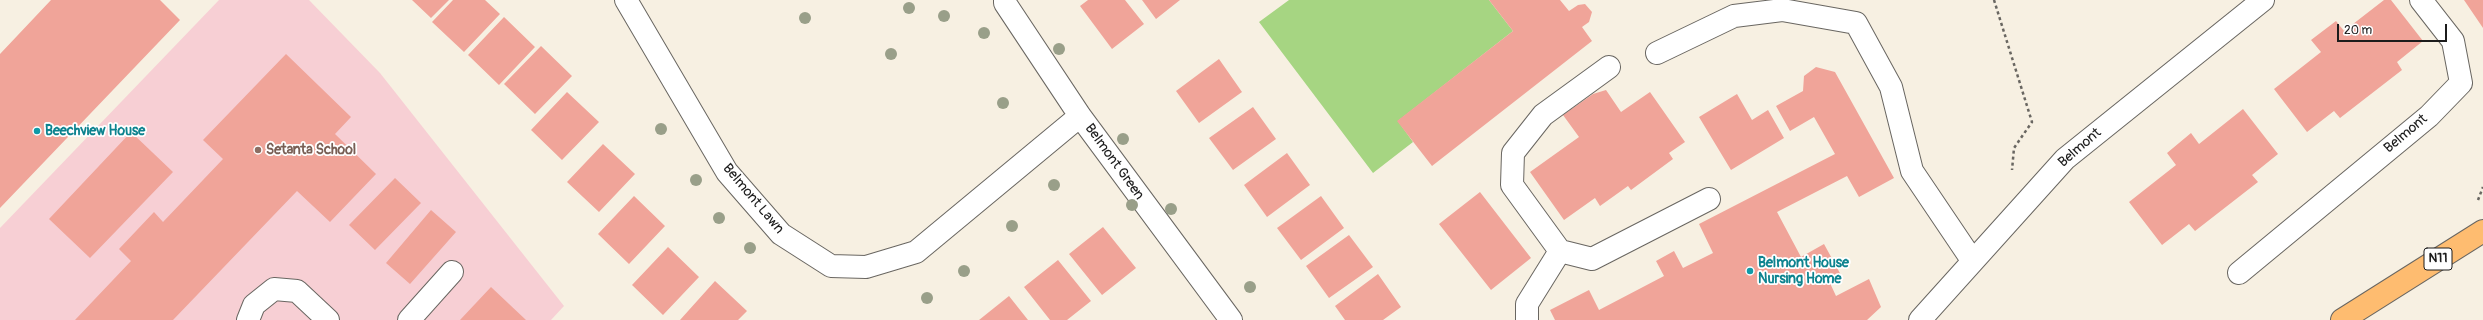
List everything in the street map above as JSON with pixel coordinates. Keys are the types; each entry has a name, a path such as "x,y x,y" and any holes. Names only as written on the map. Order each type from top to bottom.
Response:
{"highway":[{"name":"N11","path":"2342,320 2483,231"}],"street":[{"name":"Belmont Lawn","path":"626,0 727,172 781,234 831,266 866,267 916,252 1080,116"},
{"name":"Belmont Green","path":"1005,0 1005,4 1080,116 1231,320"},
{"name":"Belmont","path":"1920,320 1972,260 2065,159 2263,0"},
{"name":"Belmont","path":"2239,273 2429,116 2461,83 2453,41 2421,0"},
{"path":"1657,53 1734,16 1782,10 1856,22 1890,87 1912,171 1972,260"},
{"path":"1609,67 1543,115 1513,153 1512,185 1560,251 1592,259 1709,199"},
{"path":"1527,320 1527,304 1560,251"},
{"path":"409,320 452,272"},
{"path":"248,320 254,305 274,289 297,291 328,320"}],"path":[{"path":"1994,0 2032,122"}],"shaded area":[{"name":"Setanta School","path":"219,0 309,0 380,73 564,306 551,320 0,320 0,228"}],"green space":[{"path":"1289,0 1489,0 1513,31 1398,121 1413,142 1373,173 1259,22"}],"building":[{"name":"Beechview House","path":"51,0 160,0 180,20 0,208 0,54"},
{"path":"412,0 449,0 431,18"},
{"path":"453,0 485,0 500,14 464,52 432,22"},
{"path":"1088,0 1125,0 1144,24 1112,49 1080,6"},
{"path":"1142,0 1180,0 1156,19"},
{"path":"1489,0 1560,0 1569,11 1578,5 1585,4 1592,12 1589,22 1582,27 1592,41 1432,166 1397,121 1513,31"},
{"path":"2384,0 2391,0 2423,41 2397,62 2402,70 2340,118 2334,111 2307,132 2274,89 2321,52 2311,40 2336,21 2344,31"},
{"path":"2464,0 2483,0 2483,28"},
{"path":"504,17 535,47 499,85 468,55"},
{"path":"541,46 572,76 535,114 504,84"},
{"path":"286,54 351,117 335,134 376,174 330,222 297,191 173,320 75,320 131,261 119,249 154,212 163,222 223,159 203,140"},
{"path":"1219,59 1242,92 1199,123 1176,91"},
{"name":"Belmont House Nursing Home","path":"1816,67 1835,72 1894,178 1859,197 1847,176 1777,212 1801,257 1824,244 1841,275 1829,281 1836,296 1869,279 1881,307 1867,320 1555,320 1550,310 1589,290 1599,310 1664,276 1656,261 1674,251 1683,268 1713,253 1699,224 1835,154 1814,117 1790,131 1776,106 1803,91 1804,76"},
{"path":"1606,90 1621,112 1650,92 1685,142 1669,153 1673,159 1631,190 1628,186 1600,206 1595,198 1564,220 1530,172 1579,137 1563,115 1593,94"},
{"path":"567,92 599,122 562,160 531,130"},
{"path":"1737,94 1752,120 1768,110 1784,138 1731,170 1699,117"},
{"path":"1253,107 1276,139 1233,170 1209,138"},
{"path":"2243,109 2278,154 2252,175 2258,182 2195,231 2189,224 2162,245 2129,202 2176,165 2167,153 2191,133 2199,144"},
{"path":"131,132 173,172 90,258 49,219"},
{"path":"603,144 635,174 599,212 567,182"},
{"path":"1287,153 1310,185 1267,217 1244,185"},
{"path":"395,178 421,203 375,250 349,225"},
{"path":"1480,192 1531,258 1491,290 1439,224"},
{"path":"634,196 665,226 629,264 598,234"},
{"path":"1321,196 1344,228 1301,260 1277,228"},
{"path":"431,210 456,232 410,284 386,263"},
{"path":"1103,227 1136,268 1102,295 1069,254"},
{"path":"1349,235 1373,267 1329,298 1306,266"},
{"path":"668,247 699,277 663,315 632,285"},
{"path":"1058,260 1091,301 1067,320 1050,320 1024,287"},
{"path":"1378,274 1401,307 1383,320 1345,320 1335,306"},
{"path":"715,281 747,311 738,320 680,320"},
{"path":"491,287 526,320 460,320"},
{"path":"1009,296 1028,320 979,320"}],"place":[{"name":"Beechview House","path":"37,131"},
{"name":"Setanta School","path":"258,150"},
{"name":"Belmont House Nursing Home","path":"1750,271"}]}
